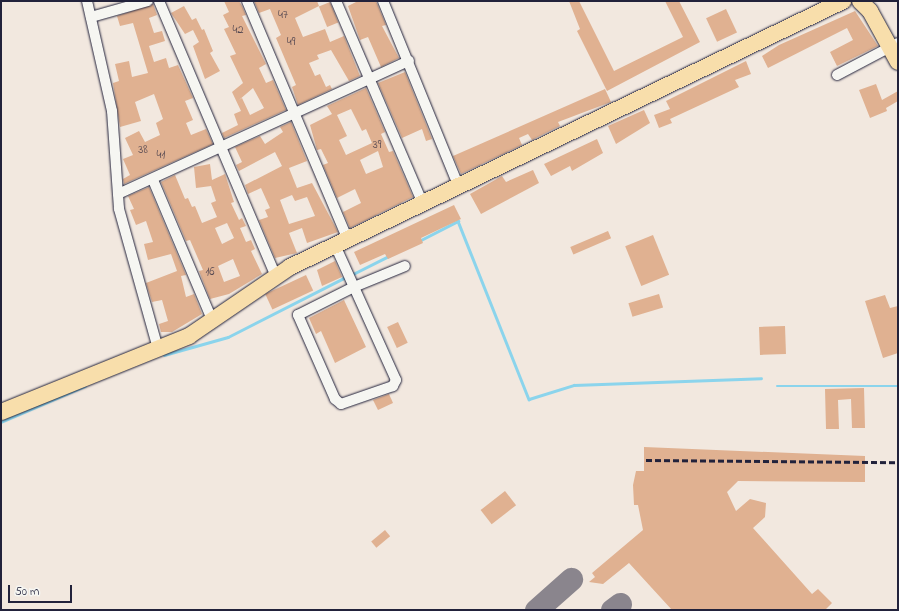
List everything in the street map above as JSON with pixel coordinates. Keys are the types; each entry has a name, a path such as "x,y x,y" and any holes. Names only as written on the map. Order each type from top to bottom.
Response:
{"highway":[{"path":"1,412 158,349 213,322 276,276 342,242 843,1"},
{"path":"860,1 870,11 894,45 898,62"}],"street":[{"path":"87,1 112,111 119,209 158,349"},
{"path":"91,17 148,1"},
{"path":"158,1 220,149 276,276"},
{"path":"247,1 294,116 342,242 349,276 354,286 396,382 346,405 335,399 297,317 354,286 405,266"},
{"path":"336,1 368,80 423,204"},
{"path":"383,1 409,61 459,186"},
{"path":"837,75 894,45"},
{"path":"118,194 153,180 294,116 409,61"},
{"path":"153,180 213,322"}],"building":[{"path":"224,1 239,1 246,15 242,16 266,64 259,68 266,83 273,80 286,110 224,138 222,133 238,125 234,114 241,111 232,92 243,83 230,56 236,54 224,29 229,27 223,15 229,12","holes":["253,88 264,108 250,115 242,98 239,100"]},
{"path":"254,1 317,1 319,6 295,18 303,37 325,29 330,42 344,36 360,76 349,81 331,50 317,55 319,59 309,63 315,76 320,74 326,87 330,85 332,89 298,105 292,87 296,85 276,38 281,35 270,9 259,13"},
{"path":"358,1 376,1 386,25 382,26 399,58 381,67 368,37 360,40 348,6"},
{"path":"569,1 579,1 614,71 683,37 665,1 679,1 700,42 607,91 577,31 580,29"},
{"path":"330,2 338,22 327,27 319,6"},
{"path":"153,4 157,15 149,18 154,33 162,31 165,41 149,46 154,62 166,58 169,68 178,65 193,98 185,101 193,120 186,123 191,135 206,129 213,144 124,184 123,179 130,175 123,159 133,155 125,138 139,131 145,142 160,135 156,123 163,119 154,94 135,102 141,121 120,127 113,83 119,81 115,64 129,61 132,77 148,73 133,23 120,26 117,16"},
{"path":"184,6 192,20 196,18 202,30 204,29 213,51 210,53 220,71 205,79 193,46 199,42 193,30 185,34 171,13"},
{"path":"726,9 737,33 717,42 706,18"},
{"path":"855,11 878,46 837,66 830,52 853,40 847,28 768,68 762,56 779,45"},
{"path":"746,61 751,74 735,80 739,87 670,119 672,123 659,128 654,115 670,109 666,101"},
{"path":"405,72 432,139 426,141 422,129 402,138 378,83"},
{"path":"876,84 882,100 898,91 898,101 886,108 887,111 870,118 859,90"},
{"path":"366,88 385,132 381,134 389,152 393,151 413,197 350,228 343,212 361,203 355,189 337,198 323,165 328,163 321,149 317,150 310,125 332,114 327,106","holes":["351,109 362,131 366,129 372,143 346,155 339,140 347,136 337,115","378,151 383,167 366,174 360,160"]},
{"path":"605,89 611,102 558,122 560,126 532,140 528,134 519,138 522,145 461,174 453,156"},
{"path":"644,110 650,123 616,144 608,126"},
{"path":"291,122 307,161 289,168 297,188 312,183 338,232 307,243 302,228 289,233 297,253 275,258 259,220 268,217 265,210 270,208 261,188 248,194 245,185 282,166 275,152 239,171 236,165 242,162 235,147 260,136 265,144 283,132 280,127","holes":["292,195 295,201 307,197 315,216 289,224 280,200"]},
{"path":"597,139 603,153 572,171 570,166 551,176 544,164"},
{"path":"210,164 212,180 225,174 234,202 231,203 239,220 242,218 246,226 240,228 246,242 251,240 255,249 251,251 262,274 229,294 210,299 199,271 203,270 190,240 186,241 161,182 175,175 185,199 188,198 192,207 195,206 202,223 217,217 211,203 216,201 211,186 196,188 194,167","holes":["227,223 234,238 222,244 215,228","233,259 240,276 224,282 218,266"]},
{"path":"533,170 539,183 481,214 470,194 502,176 506,182"},
{"path":"149,187 186,275 181,276 186,297 194,294 202,314 172,332 161,332 159,324 168,321 162,300 152,302 146,283 177,271 171,254 148,260 144,244 153,242 146,221 136,225 130,210 134,209 128,196"},
{"path":"454,205 461,219 421,238 423,243 388,259 385,254 360,265 354,252"},
{"path":"608,231 611,238 573,254 570,247"},
{"path":"653,235 669,275 641,286 625,246"},
{"path":"335,261 342,277 322,286 317,270"},
{"path":"306,275 313,290 272,309 265,294"},
{"path":"659,294 663,307 632,317 628,303"},
{"path":"885,295 890,308 898,306 898,353 883,358 865,301"},
{"path":"344,300 366,347 335,363 321,331 316,334 309,318"},
{"path":"398,322 408,343 397,348 387,327"},
{"path":"785,326 786,354 760,355 759,327"},
{"path":"864,388 865,428 852,428 851,399 838,400 839,429 826,429 825,389"},
{"path":"389,394 393,403 378,410 373,400"},
{"path":"644,447 865,456 865,482 738,481 727,492 736,511 750,499 766,503 765,517 753,528 812,594 818,589 832,603 825,610 672,610 629,563 603,584 589,582 595,577 592,573 643,530 638,505 634,505 633,485 636,471 644,471"},
{"path":"505,491 516,505 492,524 481,510"},
{"path":"385,530 390,536 376,548 371,542"}],"waterway":[{"path":"419,241 458,221 529,399 574,385 761,378"},
{"path":"351,275 389,256"},
{"path":"164,355 228,337 346,277"},
{"path":"1,422 85,386"},
{"path":"777,386 898,386"}],"taxiway":[{"path":"536,610 571,579"},
{"path":"612,610 620,604"}],"railway":[{"path":"646,460 898,462"}]}
